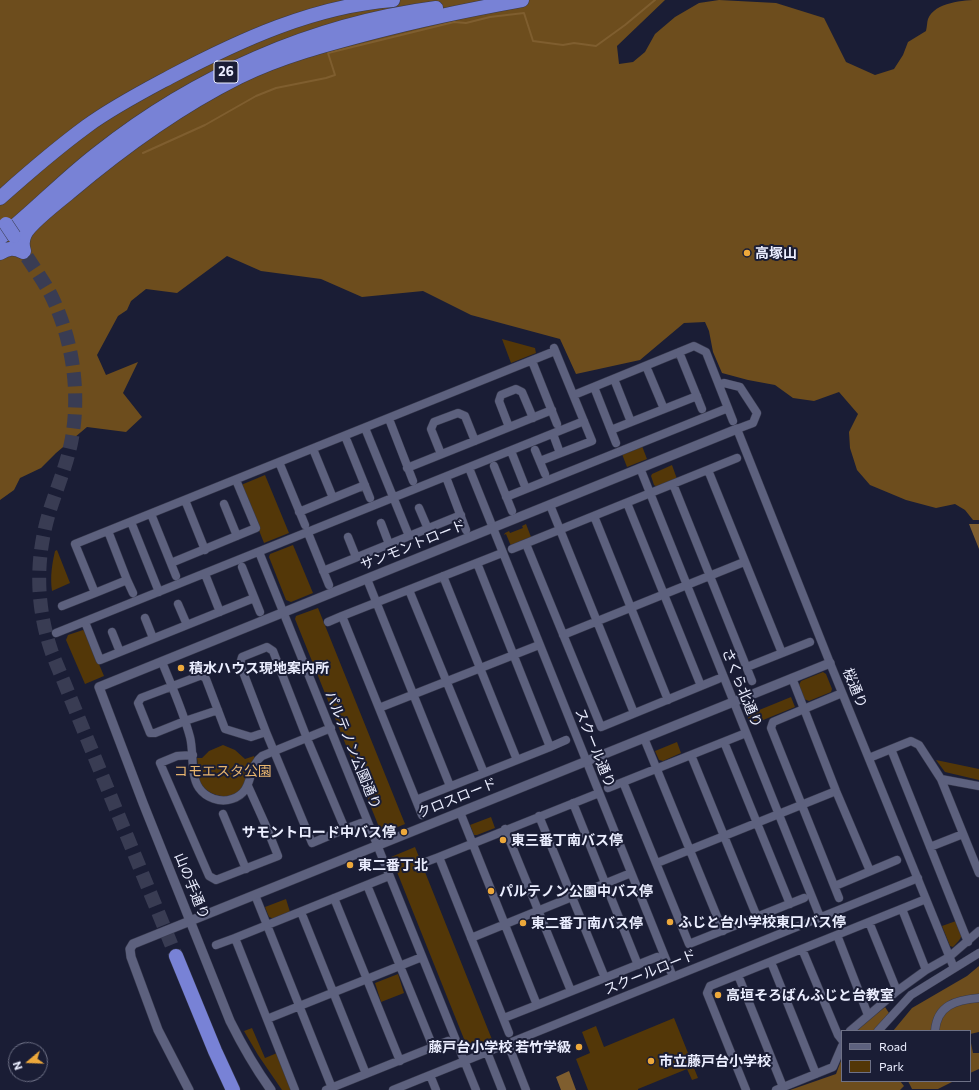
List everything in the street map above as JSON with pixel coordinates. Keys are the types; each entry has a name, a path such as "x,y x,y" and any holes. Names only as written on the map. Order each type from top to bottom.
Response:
{"highway":[{"path":"0,198 33,169 88,126 122,104 185,69 261,34 306,17 346,6 393,0"},
{"name":"26","path":"5,229 125,132 180,97 239,66 301,40 365,21 430,8 496,0"},
{"path":"24,252 22,243 26,232 54,205 132,142 163,120 216,89 268,65 322,46 438,16 522,0"},
{"path":"5,229 24,252"},
{"path":"0,253 10,248 24,252"},
{"path":"176,956 220,1064 233,1090"}],"street":[{"name":"桜通り","path":"574,396 694,346 706,352 954,968"},
{"path":"95,593 75,544 532,361 554,349 592,441 540,461"},
{"path":"679,352 702,409"},
{"path":"532,361 557,424"},
{"path":"646,366 664,409"},
{"path":"614,379 631,422"},
{"path":"719,385 724,383 740,387 757,413 753,423 735,425"},
{"path":"594,387 616,443"},
{"path":"509,427 498,401 501,395 516,389 522,392 533,418"},
{"path":"611,430 697,396"},
{"path":"506,497 728,408"},
{"path":"408,468 552,410"},
{"path":"441,454 431,429 434,422 458,413 465,416 475,441"},
{"path":"388,419 412,481"},
{"path":"56,633 259,552 306,529 393,498 584,421"},
{"name":"サンモントロード","path":"100,687 493,529 640,468 735,425"},
{"path":"365,428 409,536"},
{"path":"553,434 560,453"},
{"path":"345,436 370,498"},
{"path":"313,449 332,498"},
{"path":"535,450 545,474"},
{"path":"511,451 526,489"},
{"path":"512,550 737,458"},
{"path":"279,462 329,585"},
{"path":"494,466 512,511"},
{"name":"スクール通り","path":"469,468 673,977"},
{"name":"さくら北通り","path":"640,468 820,917"},
{"path":"708,470 782,653"},
{"path":"446,477 466,530"},
{"path":"171,563 256,528 236,480"},
{"path":"673,484 752,681"},
{"path":"299,512 365,485"},
{"path":"185,500 205,550"},
{"path":"627,502 701,686"},
{"path":"224,504 237,536"},
{"path":"550,505 634,713"},
{"path":"419,508 428,528"},
{"path":"151,514 176,576"},
{"path":"323,571 460,515"},
{"path":"594,516 668,700"},
{"path":"131,522 159,592"},
{"path":"381,523 390,544"},
{"path":"108,531 133,593"},
{"path":"348,537 356,557"},
{"path":"526,544 601,727 718,680"},
{"name":"パルテノン公園通り","path":"259,552 464,1061"},
{"path":"328,622 502,553"},
{"path":"564,635 744,562"},
{"path":"476,563 550,747"},
{"path":"242,567 260,612"},
{"path":"205,574 220,612"},
{"path":"443,576 479,669 517,760"},
{"path":"366,579 450,786"},
{"path":"62,606 127,580"},
{"path":"409,590 484,773"},
{"path":"85,622 100,660 254,598"},
{"path":"178,604 187,625"},
{"path":"342,616 422,815"},
{"path":"145,618 153,638"},
{"path":"112,632 120,652"},
{"path":"747,667 810,642"},
{"path":"379,708 539,645"},
{"path":"345,829 273,651 267,647 242,657 240,664 273,752 312,843 361,823"},
{"path":"162,662 185,720 193,755 196,782 200,789 208,796 219,800 232,799 242,793 248,786 252,768 259,759 331,728"},
{"name":"クロスロード","path":"189,1090 158,1030 131,957 130,948 137,942 830,663"},
{"path":"218,710 185,720 155,733 150,733 138,704 141,698 202,675 206,679 225,728 251,738 266,732"},
{"path":"792,678 836,791 870,871"},
{"name":"山の手通り","path":"100,687 143,803 230,1021 246,1052 261,1077 271,1090"},
{"path":"840,898 771,728 773,722 842,693"},
{"path":"608,788 746,733"},
{"path":"644,738 723,931"},
{"path":"416,800 566,740"},
{"path":"869,758 911,741 919,745 941,779 979,873"},
{"path":"724,742 790,904"},
{"path":"891,749 968,942"},
{"path":"193,755 177,756 160,763 209,876 216,880 278,856 248,786"},
{"path":"691,755 757,917"},
{"path":"941,779 979,786"},
{"path":"624,782 690,944 804,898"},
{"path":"656,863 836,791"},
{"path":"423,863 599,793"},
{"path":"573,803 638,965"},
{"path":"460,812 537,1005"},
{"path":"223,814 246,869"},
{"path":"539,816 605,978"},
{"path":"506,829 571,991"},
{"path":"930,847 963,834"},
{"path":"439,857 509,1033"},
{"path":"835,886 897,860"},
{"path":"471,938 631,873"},
{"path":"216,945 389,876"},
{"name":"スクールロード","path":"393,1090 411,1087 430,1075 918,878"},
{"path":"367,885 433,1047"},
{"path":"254,895 300,1006 329,1089 448,1041"},
{"path":"334,898 400,1061"},
{"path":"746,1090 707,993 710,986 926,899"},
{"path":"902,909 926,970"},
{"path":"300,912 366,1074"},
{"path":"869,922 897,991"},
{"path":"851,1030 868,1014 897,991 926,970 949,957 979,931"},
{"path":"837,935 868,1014"},
{"path":"234,938 295,1090"},
{"path":"802,949 838,1035 841,1039"},
{"path":"879,1030 911,995 979,953"},
{"path":"267,1019 422,957"},
{"path":"504,1018 657,957"},
{"path":"771,962 816,1074"},
{"path":"738,975 779,1089 833,1067 841,1048"},
{"path":"935,1030 938,1016 943,1009 951,1003 979,998"},
{"path":"508,1044 526,1090"},
{"path":"487,1052 502,1090"},
{"path":"464,1061 476,1090"},
{"path":"430,1075 436,1090"}],"green space":[{"path":"502,339 535,348 536,353 511,363"},
{"path":"642,446 647,459 627,467 622,454"},
{"path":"672,465 677,479 657,487 654,485 651,476 652,474"},
{"path":"265,475 289,533 264,543 241,485"},
{"path":"526,524 531,537 511,546 506,534 504,535 505,533 509,531 510,533 523,528 522,526"},
{"path":"293,545 313,593 291,602 286,600 269,557 270,554"},
{"path":"57,550 70,583 52,591 52,566 55,551"},
{"path":"318,608 405,824 383,833 381,832 295,619 296,616"},
{"path":"83,630 85,631 104,676 85,684 66,640 68,635"},
{"path":"823,672 826,674 832,689 831,692 809,701 804,699 799,685 801,681"},
{"path":"791,697 795,707 751,725 747,715"},
{"path":"677,742 681,753 663,761 659,760 655,751"},
{"name":"コモエスタ公園","path":"223,745 235,750 245,759 254,756 255,759 242,788 232,795 220,796 208,791 200,782 197,758 202,758 209,751"},
{"path":"936,760 979,769 979,780 945,772"},
{"path":"491,817 495,828 474,835 470,825"},
{"path":"415,847 493,1042 471,1051 468,1049 391,857"},
{"path":"286,899 290,912 274,919 269,917 265,907"},
{"path":"956,921 961,937 953,947 950,946 942,926"},
{"path":"398,974 404,993 381,1002 375,983"},
{"path":"674,1018 698,1078 692,1080 687,1069 638,1090 588,1090 576,1059 590,1053 582,1032 596,1026 604,1047"},
{"path":"252,1028 265,1058 277,1053 291,1090 282,1090 258,1055 244,1031"}],"shaded area":[{"path":"0,0 665,0 617,46 619,64 633,62 645,52 655,34 675,17 699,3 719,0 776,3 824,18 846,62 875,75 894,69 903,55 908,42 926,31 928,19 937,9 950,3 979,0 979,520 973,520 965,510 955,504 936,508 906,500 870,485 857,470 850,448 849,432 858,414 839,392 814,401 793,398 775,385 722,373 713,352 709,331 705,322 684,323 640,360 576,374 560,339 471,315 423,291 362,297 321,279 261,271 227,256 177,293 146,289 131,301 127,310 118,316 97,355 106,375 138,362 123,393 142,417 126,432 87,427 56,453 41,468 20,478 14,490 0,500"},
{"path":"969,524 979,524 979,549"},
{"path":"979,966 979,1032 971,1034 971,1030 894,1030 912,1008 967,976"},
{"path":"885,1007 889,1013 876,1030 855,1030"},
{"path":"971,1043 973,1053 979,1053 979,1069 971,1073"},
{"path":"841,1061 841,1082 901,1082 904,1086 900,1090 790,1090 836,1074"},
{"path":"569,1071 576,1090 561,1090 556,1077"},
{"path":"908,1082 952,1082 938,1089 912,1089"}],"waterway":[{"path":"143,153 205,125 256,96 276,88 335,75 328,53 454,22 466,23 490,17 524,13 533,41 563,45 574,43 596,46 625,25 655,0"}],"tunnel":[{"path":"27,257 51,295 59,312 70,349 75,387 74,424 71,443 64,470 49,513 41,548 39,583 43,618 52,653 176,956"}],"place":[{"name":"高塚山","path":"747,253"},
{"name":"積水ハウス現地案内所","path":"181,668"},
{"name":"サモントロード中バス停","path":"404,832"},
{"name":"東三番丁南バス停","path":"503,840"},
{"name":"東二番丁北","path":"350,865"},
{"name":"パルテノン公園中バス停","path":"491,891"},
{"name":"ふじと台小学校東口バス停","path":"670,922"},
{"name":"東二番丁南バス停","path":"523,923"},
{"name":"高垣そろばんふじと台教室","path":"718,995"},
{"name":"藤戸台小学校 若竹学級","path":"579,1047"},
{"name":"市立藤戸台小学校","path":"651,1061"}]}
